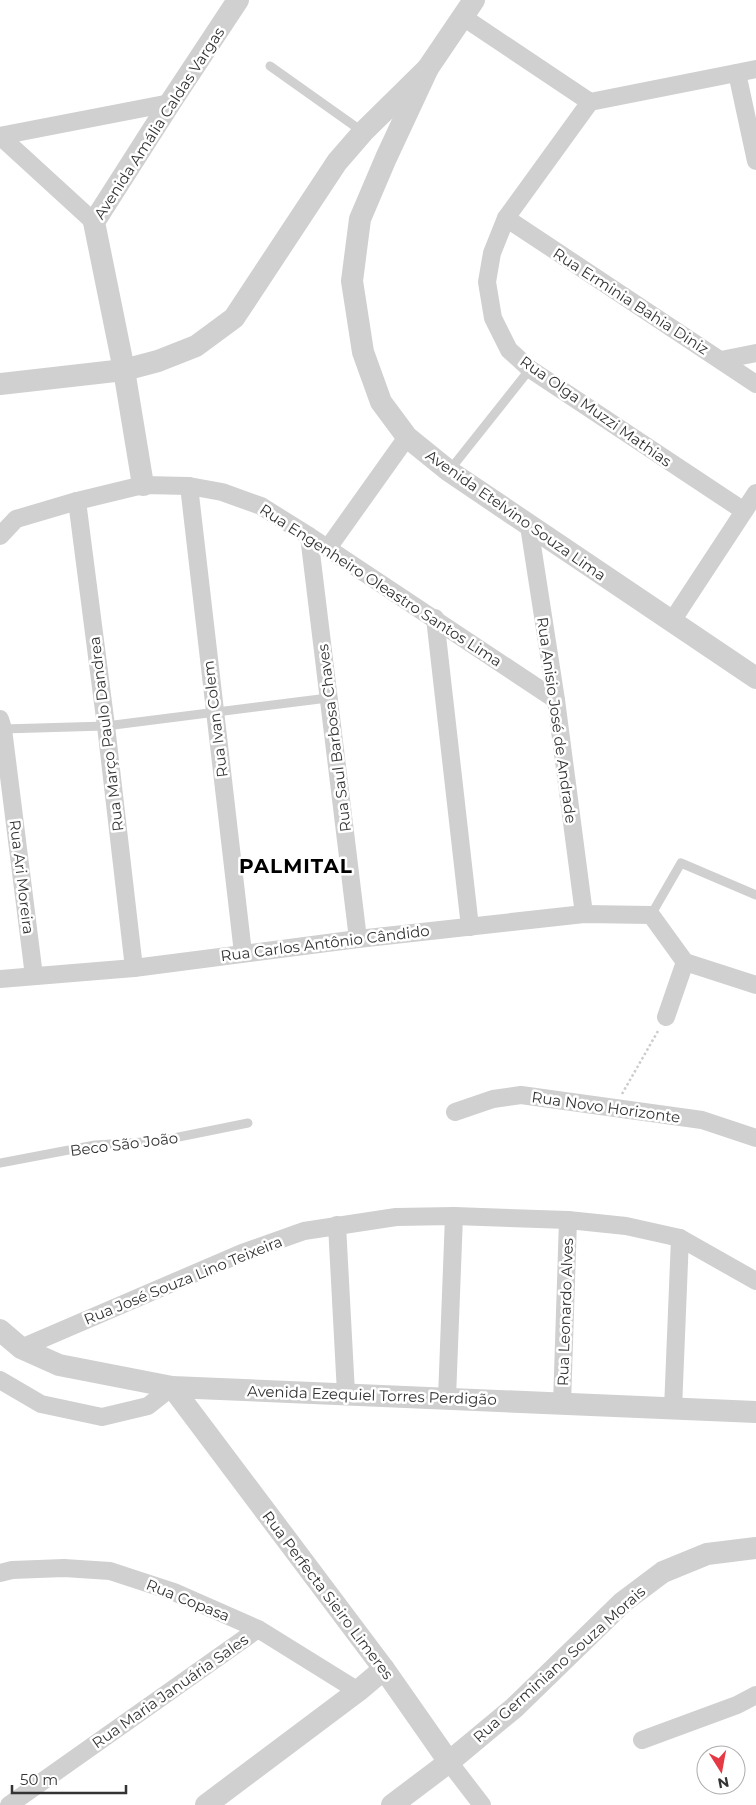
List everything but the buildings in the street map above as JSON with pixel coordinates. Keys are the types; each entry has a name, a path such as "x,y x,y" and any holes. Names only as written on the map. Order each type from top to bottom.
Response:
{"street":[{"name":"Avenida Amália Caldas Vargas","path":"143,486 124,370 94,222 238,0"},
{"path":"0,384 124,370 158,361 196,346 234,318 337,162 363,132 428,68 469,8 590,102 756,69"},
{"name":"Avenida Etelvino Souza Lima","path":"428,68 360,219 352,282 363,352 381,402 407,437 449,471 756,678"},
{"path":"737,72 756,161"},
{"name":"Rua Olga Muzzi Mathias","path":"590,102 506,218 492,253 487,282 493,318 510,350 530,369 744,511"},
{"path":"0,136 170,103"},
{"path":"0,136 94,222"},
{"name":"Rua Erminia Bahia Diniz","path":"506,218 756,384"},
{"path":"721,360 756,353"},
{"path":"328,548 407,437"},
{"name":"Rua Engenheiro Oleastro Santos Lima","path":"0,536 16,519 78,501 143,486 189,486 222,492 261,506 328,548 556,700"},
{"name":"Rua Ivan Colem","path":"189,486 243,953"},
{"path":"672,621 756,493"},
{"name":"Rua Março Paulo Dandrea","path":"78,501 134,968"},
{"name":"Rua Anisio José de Andrade","path":"529,526 556,700 584,914"},
{"name":"Rua Saul Barbosa Chaves","path":"309,536 358,939"},
{"path":"434,618 470,927"},
{"name":"Rua Ari Moreira","path":"1,724 34,976"},
{"name":"Rua Carlos Antônio Cândido","path":"0,979 134,968 358,939 584,914 651,914"},
{"path":"651,914 685,962 756,985"},
{"path":"666,1017 685,962"},
{"name":"Rua Novo Horizonte","path":"455,1112 493,1099 521,1095 702,1120 756,1138"},
{"path":"447,1398 454,1216"},
{"name":"Rua José Souza Lino Teixeira","path":"21,1348 242,1253 304,1231 396,1217 454,1216 568,1220 626,1226 680,1238 756,1281"},
{"name":"Rua Leonardo Alves","path":"562,1404 568,1220"},
{"path":"337,1225 346,1393"},
{"path":"673,1409 680,1238"},
{"name":"Avenida Ezequiel Torres Perdigão","path":"0,1330 21,1348 59,1365 172,1387 756,1412"},
{"path":"0,1380 41,1404 102,1417 148,1406 172,1387"},
{"name":"Rua Perfecta Sieiro Limeres","path":"172,1387 384,1669 449,1762 482,1805"},
{"name":"Rua Germiniano Souza Morais","path":"392,1805 449,1762 514,1708 624,1602 664,1572 707,1554 756,1548"},
{"name":"Rua Copasa","path":"0,1573 12,1570 64,1568 110,1571 174,1592 258,1629 358,1691"},
{"name":"Rua Maria Januária Sales","path":"9,1805 258,1629"},
{"path":"206,1805 358,1691 384,1669"},
{"path":"642,1740 737,1705 756,1695"}],"lane":[{"path":"270,66 363,132"},
{"path":"449,471 530,369"},
{"path":"1,724 106,726 328,698"},
{"path":"651,914 681,863 756,895"},
{"name":"Beco São João","path":"0,1163 96,1146 159,1141 248,1123"}],"path":[{"path":"614,1108 666,1017"}],"district":[{"name":"PALMITAL","path":"296,866"}]}
